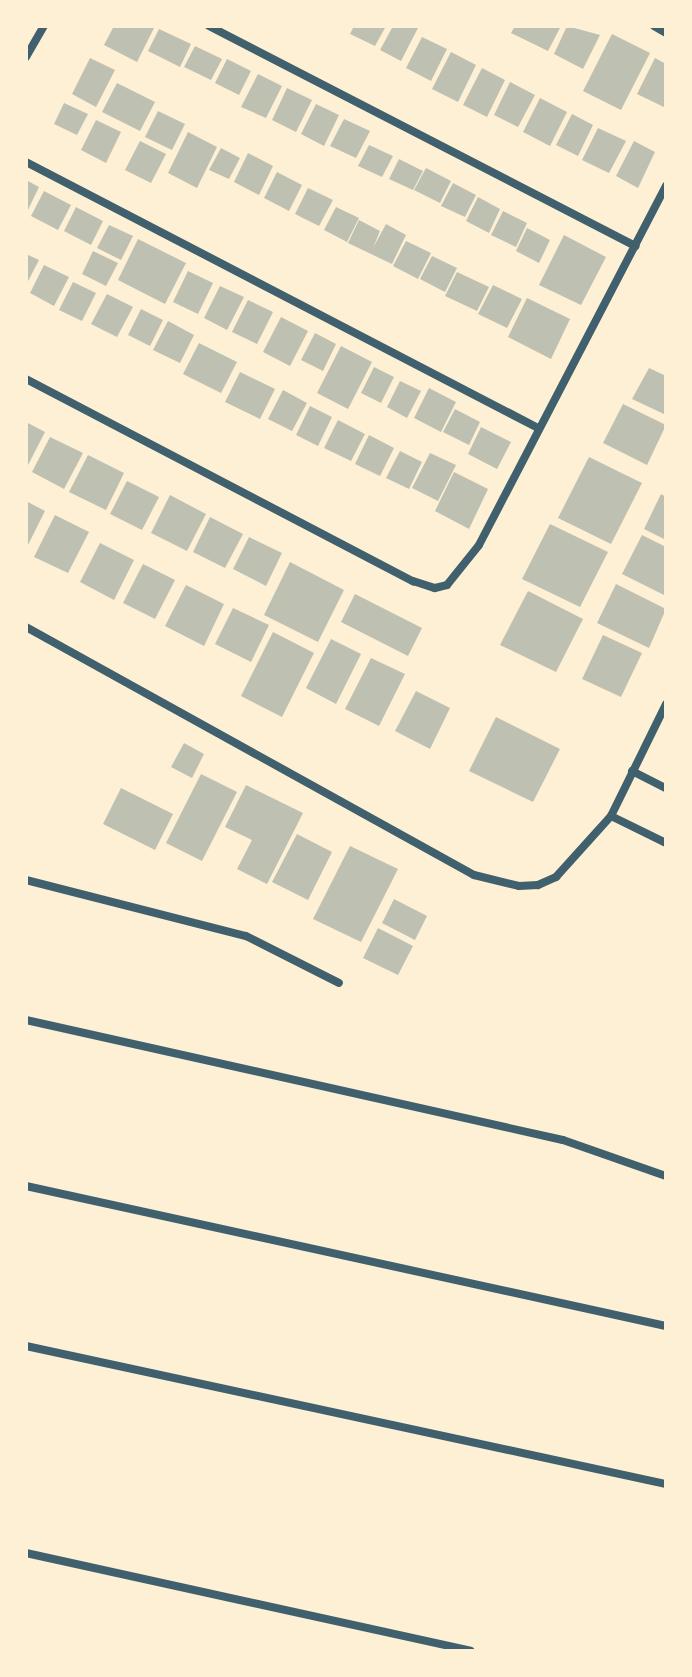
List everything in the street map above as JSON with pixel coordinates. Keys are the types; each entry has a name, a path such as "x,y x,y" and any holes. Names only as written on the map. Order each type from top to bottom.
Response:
{"street":[{"path":"26,57 44,26"},
{"path":"209,26 636,246"},
{"path":"654,26 666,33"},
{"path":"26,162 538,428"},
{"path":"26,379 435,588 447,585 479,545 666,186"},
{"path":"26,627 496,882 538,885 556,877 611,816 666,704"},
{"path":"632,771 666,788"},
{"path":"611,816 666,843"},
{"path":"26,880 246,936 276,946 339,983"},
{"path":"26,1020 563,1140 666,1176"},
{"path":"26,1186 666,1326"},
{"path":"26,1346 666,1484"},
{"path":"26,1553 470,1651"}],"building":[{"path":"114,26 155,26 137,62 104,45"},
{"path":"354,26 386,26 375,46 350,34"},
{"path":"393,26 419,26 401,61 380,50"},
{"path":"515,26 561,26 548,51 511,33"},
{"path":"567,26 600,35 583,69 554,54"},
{"path":"159,29 191,44 180,67 148,51"},
{"path":"612,34 650,53 621,110 583,91"},
{"path":"422,37 447,49 431,81 406,68"},
{"path":"195,46 222,59 211,80 184,67"},
{"path":"451,52 476,65 458,102 432,89"},
{"path":"90,58 115,70 96,107 72,94"},
{"path":"655,58 666,64 666,108 637,94"},
{"path":"227,59 251,71 239,95 215,83"},
{"path":"482,68 505,80 487,117 463,105"},
{"path":"258,74 282,86 266,118 241,107"},
{"path":"510,82 535,95 518,127 494,115"},
{"path":"117,83 155,102 140,131 102,112"},
{"path":"287,88 312,100 296,132 272,120"},
{"path":"540,98 567,112 550,146 523,132"},
{"path":"64,103 88,114 77,135 54,124"},
{"path":"316,104 339,115 324,146 301,134"},
{"path":"158,111 185,124 172,150 145,137"},
{"path":"572,114 593,125 578,156 556,145"},
{"path":"344,119 370,131 356,158 330,146"},
{"path":"96,120 121,132 106,163 81,150"},
{"path":"598,128 626,141 609,173 582,160"},
{"path":"188,132 217,147 197,188 168,173"},
{"path":"140,141 166,154 151,183 125,170"},
{"path":"634,141 655,152 638,188 616,176"},
{"path":"369,145 393,156 382,177 358,166"},
{"path":"221,148 240,158 229,179 209,170"},
{"path":"248,153 273,166 259,195 234,182"},
{"path":"399,159 423,171 413,190 389,179"},
{"path":"426,168 451,181 440,203 414,190"},
{"path":"277,172 302,185 289,211 264,198"},
{"path":"26,180 39,187 26,214"},
{"path":"453,183 476,195 465,217 441,206"},
{"path":"308,188 333,200 319,226 295,214"},
{"path":"44,191 71,205 58,230 31,216"},
{"path":"478,197 500,209 489,233 466,221"},
{"path":"76,207 103,221 91,245 64,231"},
{"path":"336,207 359,218 347,242 324,230"},
{"path":"503,211 527,223 516,247 491,235"},
{"path":"359,220 380,231 373,248 386,224 406,235 392,264 348,243"},
{"path":"109,225 133,236 121,260 97,248"},
{"path":"527,228 550,240 539,263 516,251"},
{"path":"564,235 606,257 581,305 539,285"},
{"path":"138,239 186,263 165,304 118,280"},
{"path":"406,241 431,253 418,279 393,266"},
{"path":"93,251 118,263 106,286 82,274"},
{"path":"26,254 39,260 26,285"},
{"path":"432,256 457,268 445,292 420,279"},
{"path":"44,265 69,277 54,306 30,293"},
{"path":"188,271 213,283 198,314 173,302"},
{"path":"457,272 489,287 477,311 445,296"},
{"path":"73,282 96,293 82,321 59,310"},
{"path":"493,285 522,299 507,328 478,314"},
{"path":"220,286 244,297 227,330 204,318"},
{"path":"107,294 133,307 117,337 91,324"},
{"path":"527,298 570,319 551,359 508,337"},
{"path":"248,300 273,312 257,344 232,332"},
{"path":"141,309 163,320 150,346 128,335"},
{"path":"281,317 308,331 290,366 263,352"},
{"path":"168,321 194,335 180,363 153,350"},
{"path":"315,333 336,344 323,371 301,360"},
{"path":"199,343 237,362 221,393 183,374"},
{"path":"341,346 372,362 348,409 317,393"},
{"path":"374,367 394,377 381,403 361,393"},
{"path":"649,368 666,376 666,415 632,399"},
{"path":"240,372 275,389 260,419 225,402"},
{"path":"400,381 421,391 407,418 387,407"},
{"path":"429,388 456,402 441,432 414,418"},
{"path":"283,390 307,403 292,431 268,419"},
{"path":"623,404 666,425 647,465 603,443"},
{"path":"310,406 332,417 318,446 296,435"},
{"path":"455,409 480,422 469,445 443,432"},
{"path":"338,420 365,434 351,461 324,448"},
{"path":"26,422 45,432 26,469"},
{"path":"481,427 511,442 497,469 468,454"},
{"path":"369,435 394,448 380,476 355,464"},
{"path":"50,437 83,453 64,489 32,472"},
{"path":"400,451 422,462 409,489 386,478"},
{"path":"430,453 456,465 438,501 412,488"},
{"path":"88,455 124,473 106,510 69,492"},
{"path":"589,457 642,483 611,544 558,518"},
{"path":"454,472 488,489 469,529 435,511"},
{"path":"127,481 159,497 142,530 110,514"},
{"path":"661,494 666,497 666,540 644,529"},
{"path":"170,495 206,514 187,551 151,533"},
{"path":"26,501 45,511 26,549"},
{"path":"55,515 89,532 68,573 34,557"},
{"path":"210,517 243,534 225,568 193,552"},
{"path":"550,524 608,552 580,607 522,579"},
{"path":"642,535 666,547 666,596 622,574"},
{"path":"249,537 282,553 266,586 233,569"},
{"path":"100,543 134,560 114,600 80,582"},
{"path":"290,562 344,590 318,642 264,615"},
{"path":"143,564 175,580 155,619 123,603"},
{"path":"616,584 666,609 649,648 597,623"},
{"path":"186,585 224,604 204,646 165,626"},
{"path":"528,591 583,619 556,672 500,645"},
{"path":"355,594 422,628 408,656 341,622"},
{"path":"233,608 269,625 251,662 215,644"},
{"path":"273,632 314,653 282,717 241,696"},
{"path":"603,635 642,653 621,697 582,679"},
{"path":"331,639 361,654 336,704 306,688"},
{"path":"371,658 405,674 379,726 345,709"},
{"path":"416,691 450,708 430,749 395,731"},
{"path":"496,717 560,749 533,802 469,771"},
{"path":"184,743 204,754 192,778 171,767"},
{"path":"201,774 237,792 202,861 166,843"},
{"path":"246,785 303,813 267,884 237,869 252,840 225,827"},
{"path":"121,788 173,814 155,850 103,824"},
{"path":"297,834 332,852 308,900 272,882"},
{"path":"350,846 398,869 361,942 313,919"},
{"path":"394,899 427,916 415,940 382,923"},
{"path":"378,928 413,946 398,975 363,958"}]}
